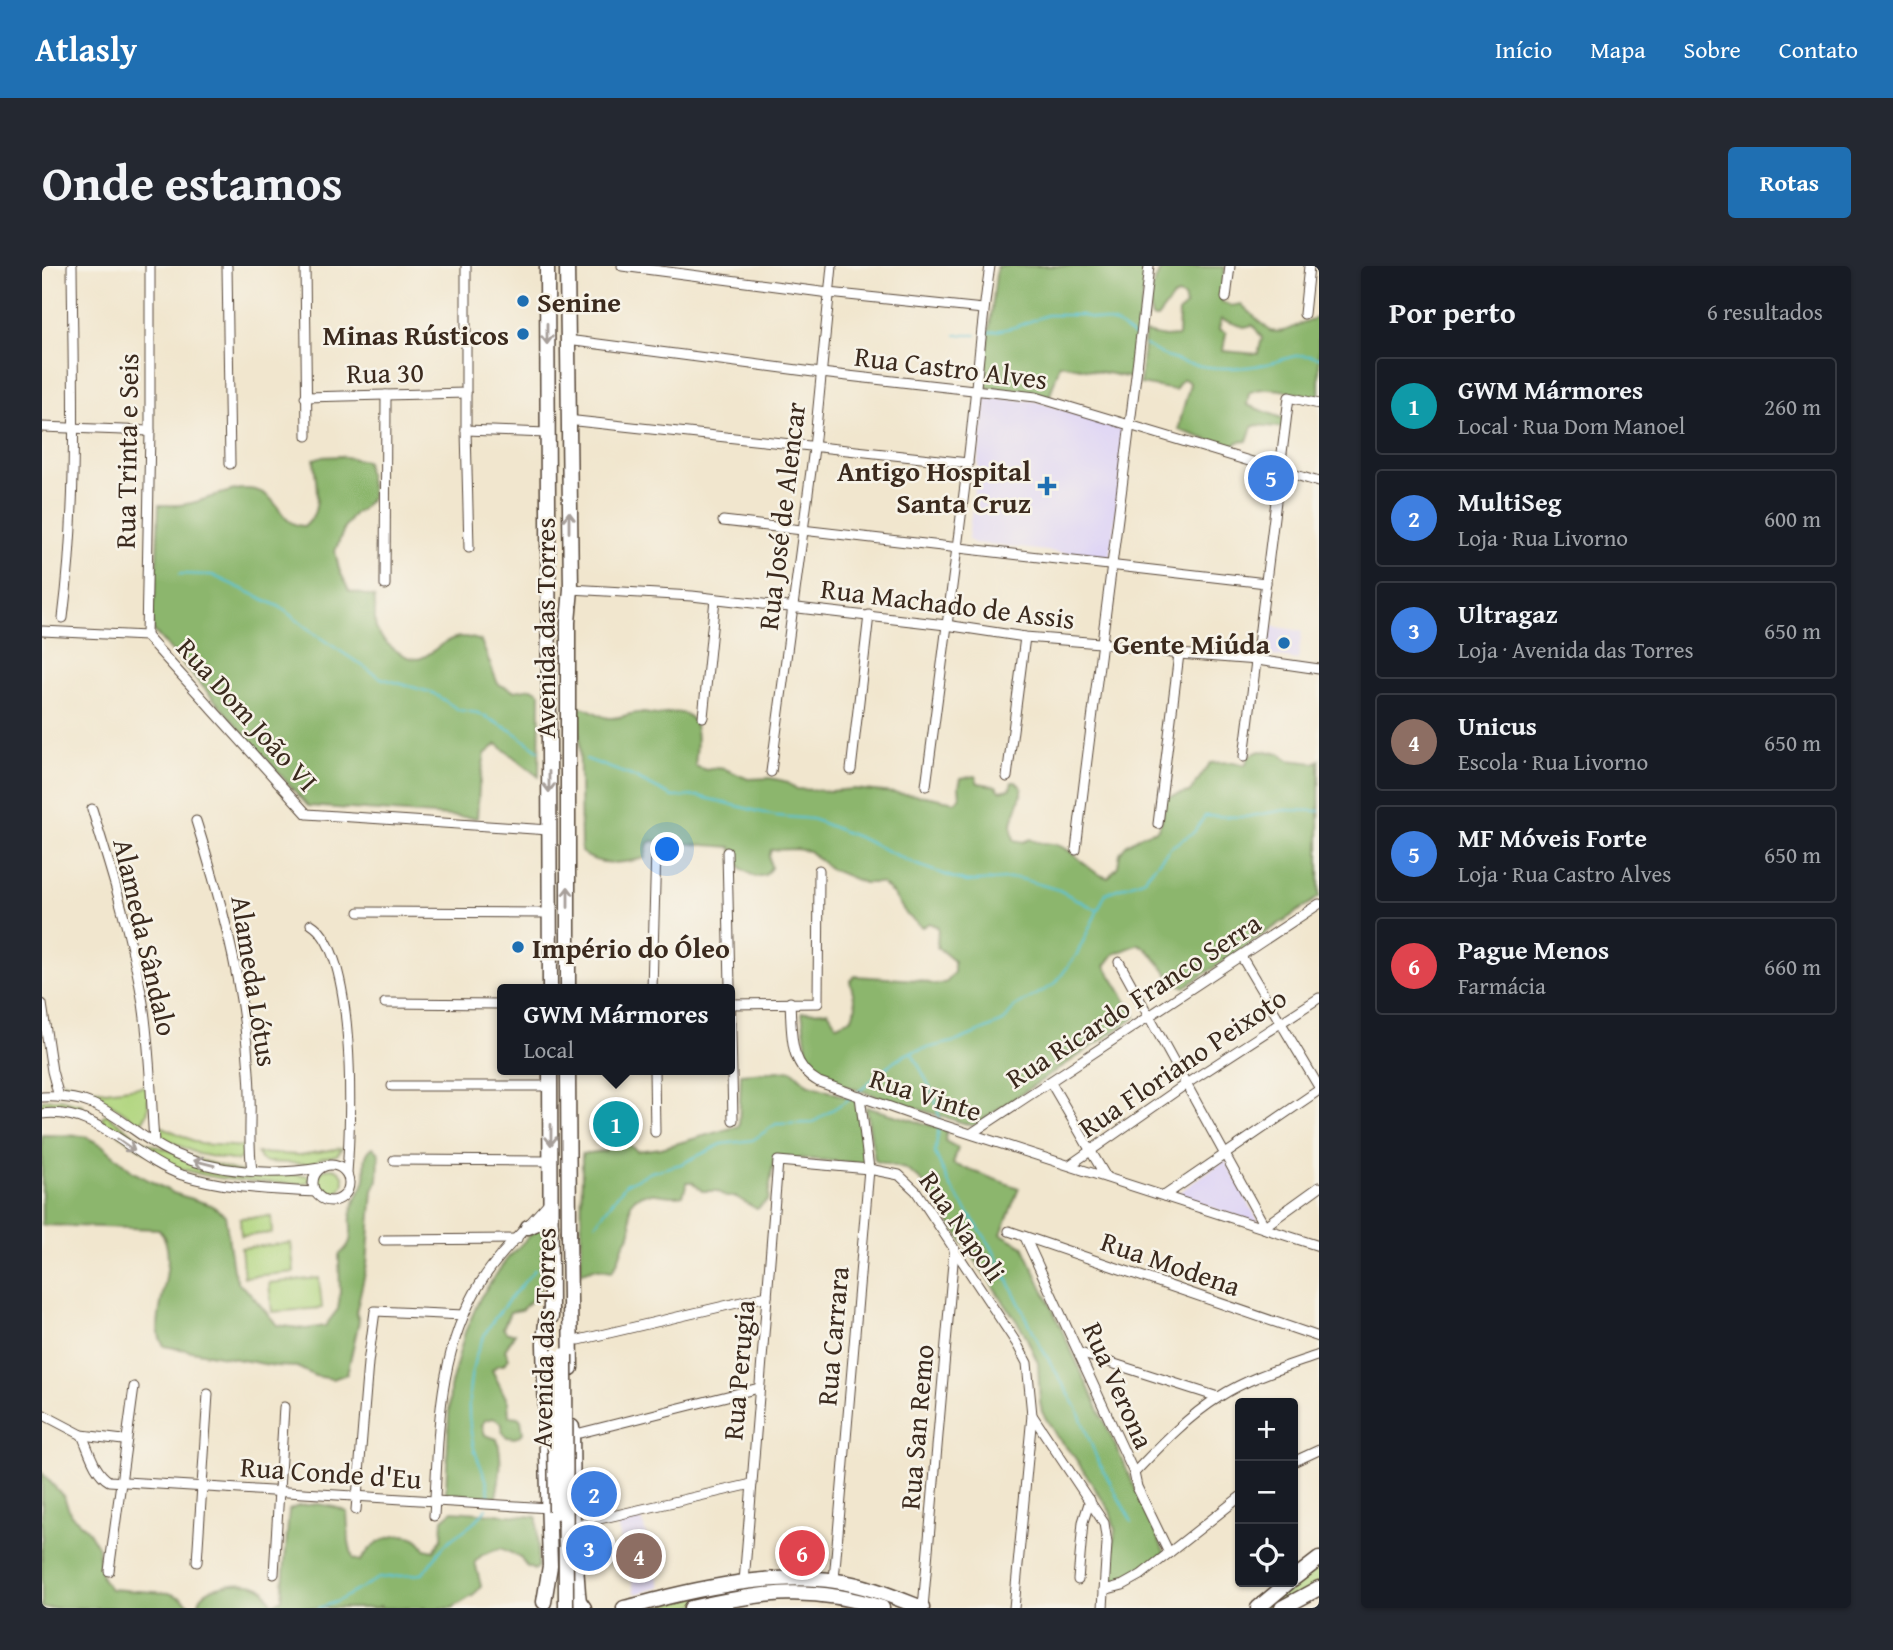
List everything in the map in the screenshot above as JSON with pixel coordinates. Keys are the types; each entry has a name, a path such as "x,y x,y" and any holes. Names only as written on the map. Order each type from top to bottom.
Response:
{"main road":[{"name":"Avenida das Torres","path":"547,266 550,984"},
{"name":"Avenida das Torres","path":"567,266 571,589 568,622 568,984"},
{"path":"548,527 550,546 555,555 565,555 569,550"},
{"path":"548,594 555,586 562,585 571,589"},
{"name":"Avenida das Torres","path":"550,1075 551,1310 559,1356 579,1606"},
{"name":"Avenida das Torres","path":"545,1607 569,1230 568,1075"},
{"path":"528,1227 542,1221 551,1226"},
{"path":"569,1230 573,1525 579,1606"},
{"path":"545,1607 550,1566 544,1344 546,1322 551,1310"},
{"path":"1298,1575 1319,1559"},
{"path":"624,1608 691,1592 789,1579 831,1594 865,1602 923,1608"},
{"path":"1258,1608 1283,1587"},
{"path":"1285,1607 1319,1588"},
{"path":"691,1608 737,1603 793,1592 831,1594 875,1590"},
{"path":"865,1602 874,1598 875,1590"},
{"path":"875,1590 885,1604"},
{"path":"545,1607 558,1597 572,1598 579,1606"}],"street":[{"path":"63,618 69,573 74,428 72,266"},
{"name":"Rua Trinta e Seis","path":"146,636 150,266"},
{"path":"227,266 230,464"},
{"path":"305,266 307,436"},
{"path":"466,266 469,548"},
{"path":"622,266 829,293 984,309"},
{"name":"Rua José de Alencar","path":"771,772 814,448 832,266"},
{"path":"926,786 958,548 990,266"},
{"path":"1076,850 1149,266"},
{"path":"1226,298 1230,266"},
{"path":"1304,314 1309,266"},
{"name":"Rua Castro Alves","path":"567,340 1035,397 1319,482"},
{"name":"Rua 30","path":"305,397 466,393"},
{"path":"385,585 386,395"},
{"path":"1244,757 1289,397 1319,404"},
{"path":"567,420 968,463"},
{"path":"42,427 150,431"},
{"path":"466,430 547,433"},
{"path":"723,521 1112,563 1266,583"},
{"name":"Rua Machado de Assis","path":"571,589 715,598 869,615 1025,637 1257,660 1319,669"},
{"path":"703,718 715,598"},
{"path":"850,770 869,615"},
{"name":"Rua Dom João VI","path":"42,631 146,636 307,814 549,830"},
{"path":"1007,777 1025,637"},
{"path":"1158,824 1179,654"},
{"name":"Alameda Sândalo","path":"92,809 118,894 143,1001 149,1048 154,1143"},
{"name":"Alameda Lótus","path":"196,821 216,884 238,986 247,1043 249,1152 252,1170"},
{"path":"652,984 656,849"},
{"path":"727,852 730,984"},
{"path":"735,1004 818,1003 819,870"},
{"name":"Rua Ricardo Franco Serra","path":"972,1133 1319,904"},
{"path":"359,912 550,913"},
{"path":"42,1114 82,1117 146,1159 184,1175 248,1189 316,1192 327,1200 342,1197 349,1189 349,1138 348,1067 342,997 338,972 325,936 311,924"},
{"path":"1164,1196 1319,1089 1241,956"},
{"path":"1119,962 1266,1228 1269,1223 1319,1188"},
{"name":"Rua Floriano Peixoto","path":"1070,1165 1186,1084 1319,998"},
{"path":"385,1003 497,1004"},
{"name":"Rua Vinte","path":"790,1003 796,1059 811,1077 927,1120 1319,1246"},
{"path":"42,1004 52,1071 59,1097"},
{"path":"52,1071 43,1097 88,1101 104,1108 154,1143 199,1162 240,1170 299,1172 333,1164 342,1154 349,1138"},
{"path":"653,1075 655,1132"},
{"path":"732,1075 733,1120"},
{"path":"1051,1083 1106,1177"},
{"path":"392,1086 550,1086"},
{"name":"Rua Carrara","path":"831,1594 869,1169 859,1096"},
{"path":"82,1117 88,1101"},
{"path":"96,1124 104,1108"},
{"path":"138,1132 145,1128 152,1117"},
{"name":"Alameda Lótus","path":"240,1170 249,1152"},
{"path":"394,1160 551,1161"},
{"name":"Rua Napoli","path":"778,1161 869,1169 899,1175 915,1191 1017,1344 1027,1363 1032,1415 1014,1608"},
{"name":"Rua Perugia","path":"744,1583 778,1161"},
{"path":"333,1164 347,1173"},
{"path":"316,1192 313,1179 320,1168"},
{"path":"434,1516 442,1385 464,1315 481,1283 551,1201"},
{"name":"Rua Modena","path":"1009,1231 1319,1337"},
{"name":"Rua Verona","path":"1025,1237 1169,1553"},
{"path":"384,1240 517,1239"},
{"name":"Rua San Remo","path":"923,1608 954,1251"},
{"path":"579,1340 767,1296"},
{"path":"356,1510 374,1311 464,1315"},
{"path":"1080,1353 1218,1397"},
{"path":"1134,1473 1178,1429 1218,1397 1266,1372 1319,1355"},
{"path":"109,1571 134,1387"},
{"path":"580,1433 760,1388"},
{"path":"197,1562 208,1394"},
{"path":"274,1574 284,1407"},
{"path":"42,1414 82,1435 122,1440"},
{"path":"1032,1415 1104,1523 1107,1543 1103,1608"},
{"name":"Rua Conde d'Eu","path":"82,1435 102,1477 109,1481 549,1508"},
{"path":"1295,1461 1319,1450"},
{"path":"573,1525 752,1484"},
{"path":"1078,1580 1083,1522 1090,1500"},
{"path":"1104,1590 1123,1585 1235,1501"}],"shaded area":[{"name":"Antigo Hospital Santa Cruz","path":"986,397 1035,401 1127,429 1110,558 974,543 968,539"},
{"name":"Gente Miúda","path":"1271,626 1302,631 1298,660 1266,655"},
{"path":"1225,1160 1260,1224 1175,1195"},
{"path":"642,1519 660,1587 635,1594 617,1525"}],"green space":[{"path":"997,266 1146,266 1132,378 1060,364 1049,398 985,387 983,384"},
{"path":"1162,266 1225,267 1222,302 1231,306 1241,304 1270,331 1284,331 1319,318 1317,398 1273,389 1249,393 1247,405 1285,419 1284,428 1257,425 1252,427 1247,441 1238,442 1232,448 1179,430 1190,383 1184,379 1175,390 1140,384 1145,333 1165,337 1178,336 1179,312 1186,306 1184,297 1178,295 1173,297 1157,318 1152,318 1150,298","holes":["1221,319 1244,327 1253,325 1262,338 1258,354 1223,351 1226,333 1219,329"]},
{"path":"340,456 366,461 372,497 345,527 335,551 339,569 349,591 374,597 376,628 384,640 405,656 414,659 428,655 455,638 465,637 481,641 498,684 514,691 532,688 540,693 539,777 497,744 485,754 477,818 308,806 153,630 159,505 183,505 238,490 255,490 270,498 289,521 305,526 315,512 317,486 314,459"},
{"path":"579,707 609,718 640,713 659,715 678,712 693,720 697,735 695,766 706,770 725,769 748,779 770,778 784,781 797,789 854,789 925,796 955,802 960,797 961,778 975,776 978,783 996,786 1000,791 1010,789 1012,782 1016,782 1022,788 1012,825 1014,840 1023,842 1030,839 1057,845 1108,878 1118,866 1120,853 1126,845 1157,830 1166,797 1190,792 1210,763 1233,762 1245,765 1250,755 1260,751 1280,753 1288,760 1315,763 1319,760 1319,897 1185,987 1172,979 1146,948 1139,944 1114,954 1105,966 1136,1017 973,1126 842,1085 821,1076 808,1058 802,1012 828,1011 837,1025 852,1018 856,1005 850,981 855,976 918,980 936,985 947,982 954,972 954,961 937,947 938,927 929,923 922,927 907,915 893,894 881,883 864,883 830,869 809,851 771,850 771,868 765,875 755,877 741,868 731,847 653,841 648,843 645,858 612,863 588,857 581,852"},
{"path":"792,1070 807,1084 856,1100 865,1164 774,1156 768,1200 757,1209 736,1197 726,1197 717,1191 702,1191 692,1182 687,1182 683,1195 644,1194 632,1202 630,1235 612,1271 594,1268 581,1273 582,1154 605,1151 619,1143 628,1144 637,1151 661,1148 739,1126 741,1074"},
{"path":"62,1081 105,1091 147,1086 146,1117 138,1123 104,1101 66,1088"},
{"path":"60,1099 83,1105 83,1109 79,1112 42,1109 42,1100"},
{"path":"866,1107 947,1130 945,1141 958,1148 953,1164 1019,1188 1001,1234 1023,1246 1165,1553 1123,1583 1111,1580 1115,1529 1110,1511 1042,1412 1038,1363 1024,1332 921,1180 905,1169 875,1161"},
{"path":"106,1114 146,1143 243,1173 305,1175 309,1176 310,1181 303,1184 246,1181 192,1172 156,1158 136,1145 103,1122 102,1117"},
{"path":"161,1126 200,1144 245,1147 243,1156 237,1161 198,1154 162,1138"},
{"path":"42,1135 84,1136 102,1145 133,1172 173,1193 211,1205 225,1215 233,1270 239,1284 277,1325 306,1329 325,1326 338,1309 339,1255 351,1239 352,1209 364,1182 366,1157 373,1147 379,1153 378,1180 373,1190 367,1264 356,1312 359,1321 347,1374 333,1379 315,1376 297,1367 275,1366 164,1346 159,1335 158,1321 168,1257 166,1242 159,1229 42,1225"},
{"path":"342,1148 337,1155 321,1158 311,1164 265,1162 257,1153 300,1155"},
{"path":"331,1168 340,1172 344,1181 340,1190 331,1194 322,1190 318,1181 322,1172"},
{"path":"271,1216 272,1233 241,1236 240,1218"},
{"path":"540,1225 544,1226 540,1292 521,1310 510,1312 503,1328 507,1333 515,1333 505,1350 509,1358 503,1365 492,1370 508,1402 509,1416 521,1420 523,1433 515,1438 507,1437 502,1431 502,1423 493,1418 485,1420 482,1425 485,1435 497,1439 499,1446 500,1468 496,1497 446,1493 450,1388 465,1332 480,1298 507,1259"},
{"path":"291,1243 294,1272 244,1277 241,1248"},
{"path":"319,1278 322,1308 272,1312 269,1283"},
{"path":"42,1473 64,1497 71,1515 87,1529 98,1547 102,1578 110,1589 169,1593 182,1598 194,1608 42,1608"},
{"path":"318,1504 347,1512 353,1559 360,1561 378,1543 400,1535 415,1538 425,1549 434,1551 442,1538 443,1519 453,1511 537,1517 538,1567 534,1570 526,1566 520,1557 501,1548 482,1555 475,1562 481,1586 474,1595 452,1608 197,1608 201,1597 206,1593 229,1584 260,1587 273,1604 282,1599 289,1510"},
{"path":"1319,1564 1319,1584 1276,1608 1263,1608 1290,1587 1298,1587 1298,1580"},
{"path":"784,1583 833,1586 870,1595 868,1598 732,1596 680,1608 652,1608 724,1590"}],"waterway":[{"path":"987,333 1015,327 1047,315 1081,315 1117,324 1135,337"},
{"path":"956,335 976,335"},
{"path":"1146,345 1189,364 1220,368 1267,364 1298,356 1319,358"},
{"path":"179,574 212,575 280,607 316,635 381,678 433,693 459,710 478,713 512,731 539,751"},
{"path":"586,759 632,776 673,797 698,796 776,816 812,819 917,865 966,882 1018,878 1059,890 1097,910"},
{"path":"859,1091 895,1060 911,1052 957,1041 1003,1022 1015,1007 1055,984 1077,954 1106,893 1143,880 1171,847 1194,832 1205,816 1245,817 1285,810 1319,811"},
{"path":"912,1053 933,1095 939,1121"},
{"path":"596,1223 626,1184 651,1172 681,1164 722,1144 753,1140 776,1124 812,1123 852,1097"},
{"path":"939,1127 935,1153 950,1186 991,1246 1040,1345 1077,1408 1097,1459 1132,1522"},
{"path":"489,1499 488,1486 471,1434 471,1374 486,1332 535,1269"},
{"path":"318,1608 336,1602 379,1578 422,1574 445,1545 472,1524 486,1508"}],"place":[{"name":"Senine","path":"523,301"},
{"name":"Minas Rústicos","path":"523,334"},
{"name":"MF Móveis Forte","path":"1271,478"},
{"name":"Antigo Hospital Santa Cruz","path":"1047,486"},
{"name":"Gente Miúda","path":"1284,643"},
{"name":"Império do Óleo","path":"518,947"},
{"name":"GWM Mármores","path":"616,1124"},
{"name":"MultiSeg","path":"594,1494"},
{"name":"Ultragaz","path":"589,1548"},
{"name":"Pague Menos","path":"802,1553"},
{"name":"Unicus","path":"639,1556"}]}
